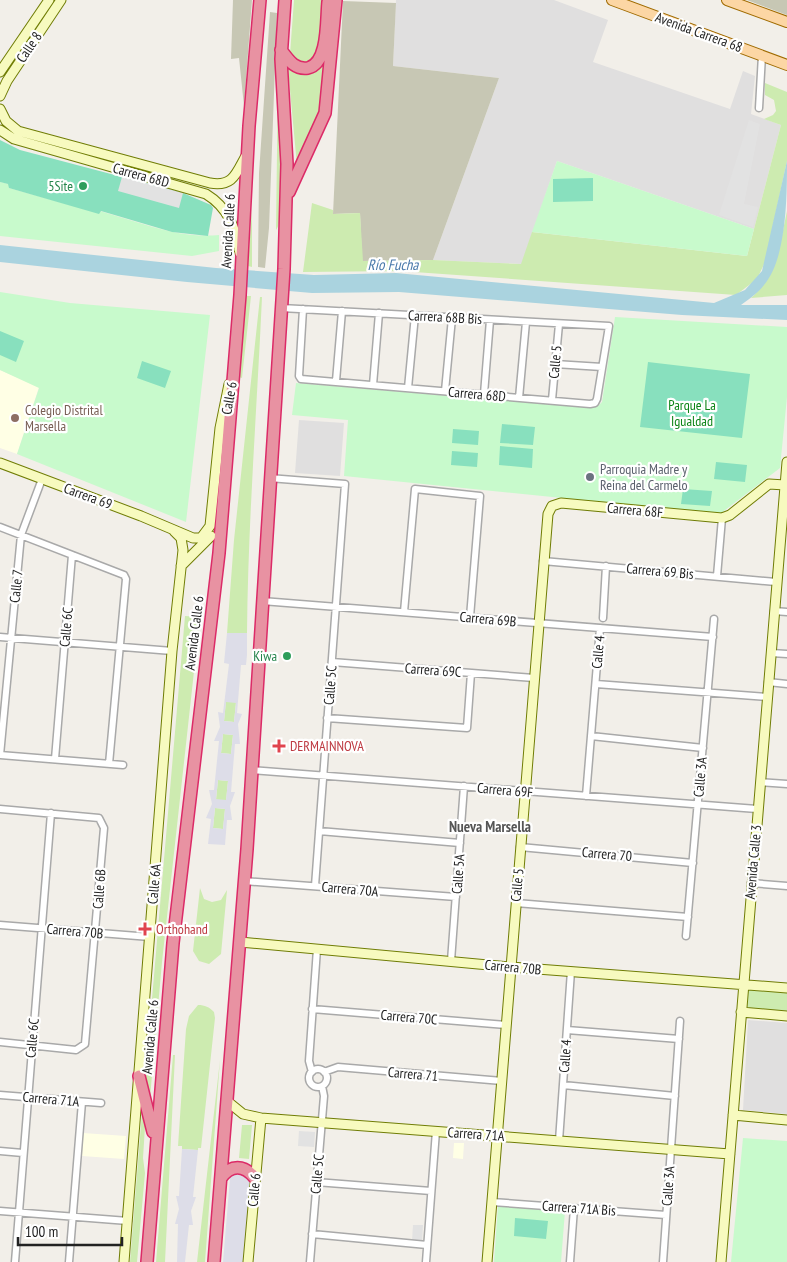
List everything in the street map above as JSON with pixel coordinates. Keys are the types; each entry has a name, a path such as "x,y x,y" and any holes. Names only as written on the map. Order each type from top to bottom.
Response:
{"highway":[{"path":"281,50 299,68 310,67 319,61 323,51 328,0"},
{"path":"288,196 324,113 336,0"},
{"name":"Avenida Calle 6","path":"146,1262 174,934 219,553 235,365 247,154 260,4"},
{"path":"214,1262 240,942 284,269 288,196 281,50 284,4"},
{"path":"214,529 219,553"},
{"path":"139,1076 146,1097 156,1148"},
{"path":"222,1178 227,1171 235,1167 246,1169 254,1177"}],"main road":[{"name":"Avenida Carrera 68","path":"612,0 787,65"},
{"path":"727,0 787,22"}],"street":[{"name":"Calle 8","path":"0,72 49,0"},
{"name":"Calle 8","path":"0,96 7,81 61,0"},
{"path":"758,108 762,55"},
{"path":"760,76 772,59"},
{"path":"0,110 6,121 15,130"},
{"name":"Carrera 68D","path":"0,130 15,130 215,184 225,184 231,180 247,154"},
{"name":"Carrera 68D","path":"0,130 14,139 206,194 220,204 229,216 234,228 242,263"},
{"name":"Carrera 68B Bis","path":"281,303 303,309 609,326 602,367"},
{"name":"Carrera 68D","path":"303,309 299,378 595,403 602,367"},
{"path":"336,382 342,311"},
{"path":"373,385 379,313"},
{"path":"408,388 415,315"},
{"path":"445,391 452,318"},
{"path":"484,394 490,320"},
{"path":"519,398 526,322"},
{"name":"Calle 5","path":"552,400 559,324"},
{"path":"555,364 602,367"},
{"name":"Calle 6","path":"214,529 224,430 235,365"},
{"name":"Calle 6","path":"201,538 210,526 221,418 235,365"},
{"name":"Avenida Calle 3","path":"721,1262 776,582 782,570 787,462"},
{"name":"Carrera 69","path":"0,464 141,516 193,538 201,538"},
{"name":"Calle 5C","path":"269,478 345,484 315,886"},
{"name":"Calle 7","path":"0,755 21,535 42,480"},
{"path":"717,576 722,518 730,515 770,484 786,485"},
{"path":"404,612 415,489 480,496 470,618"},
{"name":"Carrera 68F","path":"550,508 555,504 561,503 722,518"},
{"name":"Calle 5","path":"487,1262 546,522 550,508"},
{"path":"0,527 124,575 126,579 109,764"},
{"path":"181,566 210,537 214,529"},
{"path":"174,531 182,542 181,566"},
{"name":"Calle 6C","path":"55,759 72,555"},
{"name":"Carrera 69 Bis","path":"543,561 776,582"},
{"name":"Calle 6A","path":"124,1262 172,651 181,566"},
{"name":"Calle 4","path":"603,618 606,566"},
{"name":"Carrera 69B","path":"262,601 713,637"},
{"path":"774,611 787,612"},
{"name":"Calle 3A","path":"686,936 714,619"},
{"name":"Calle 4","path":"586,796 600,628"},
{"path":"0,638 172,651"},
{"path":"771,653 787,654"},
{"name":"Carrera 69C","path":"332,662 534,678"},
{"path":"328,718 466,728 471,673"},
{"path":"768,682 787,684"},
{"path":"596,684 767,697"},
{"path":"591,736 703,748"},
{"path":"0,755 123,765"},
{"name":"Carrera 69F","path":"252,770 758,810"},
{"path":"760,782 787,784"},
{"name":"Calle 5A","path":"451,962 464,786"},
{"path":"0,809 51,813"},
{"name":"Calle 6C","path":"15,1262 51,813"},
{"name":"Calle 6B","path":"32,1045 80,1049 85,1044 96,933 104,828 99,818 51,813"},
{"path":"319,832 460,843"},
{"name":"Carrera 70","path":"520,847 693,863"},
{"name":"Carrera 70A","path":"244,880 456,897"},
{"path":"751,883 787,886"},
{"path":"516,904 688,917"},
{"name":"Carrera 70B","path":"0,925 150,937"},
{"name":"Carrera 70B","path":"240,942 451,962 787,988"},
{"path":"312,1072 309,1061 317,949"},
{"name":"Calle 4","path":"559,1141 571,971"},
{"name":"Carrera 70C","path":"312,1009 506,1025"},
{"path":"740,1012 787,1016"},
{"name":"Calle 3A","path":"662,1262 680,1021"},
{"path":"567,1030 679,1039"},
{"path":"0,1042 32,1045"},
{"name":"Carrera 71","path":"324,1072 338,1068 502,1081"},
{"path":"319,1069 324,1072 327,1080 322,1086 312,1084 309,1077 312,1072 319,1069"},
{"path":"563,1085 675,1096"},
{"name":"Calle 5C","path":"310,1262 322,1086"},
{"name":"Carrera 71A","path":"0,1095 101,1103"},
{"name":"Carrera 71A","path":"228,1101 242,1114 261,1118 730,1154"},
{"path":"69,1262 82,1102"},
{"path":"733,1115 787,1120"},
{"name":"Calle 6","path":"248,1262 254,1177 261,1118"},
{"path":"426,1262 436,1131"},
{"path":"0,1151 23,1153"},
{"path":"316,1182 431,1192"},
{"name":"Carrera 71A Bis","path":"492,1202 666,1215"},
{"path":"570,1262 574,1208"},
{"path":"0,1211 128,1222"},
{"path":"312,1234 427,1245"}],"shaded area":[{"path":"233,0 252,0 244,106 239,58 231,59"},
{"path":"396,0 554,0 608,20 593,62 730,109 743,71 755,76 751,114 781,125 754,229 557,161 522,264 433,260 499,78 393,66"},
{"path":"747,0 787,0 787,15"},
{"path":"343,1 396,3 393,66 499,78 433,260 362,261 360,213 333,214"},
{"path":"270,12 277,13 269,228 265,268 258,267 259,173"},
{"path":"749,120 760,124 744,204 758,207 753,227 719,215"},
{"path":"122,177 183,193 179,208 118,191"},
{"name":"Colegio Distrital Marsella","path":"0,370 39,387 17,454 0,448"},
{"path":"299,420 344,423 340,476 295,473"},
{"path":"227,633 247,633 246,665 241,665 237,713 242,714 238,724 240,744 235,744 231,792 235,792 230,806 232,820 227,820 225,845 208,844 211,819 206,818 212,804 209,790 214,790 219,741 214,741 220,727 218,712 223,713 229,664 224,663","holes":["226,702 236,703 234,722 224,721","223,734 233,735 231,754 221,753","218,780 228,781 226,800 216,799","215,808 225,809 223,829 213,828"]},
{"path":"748,1020 787,1023 787,1114 743,1110"},
{"path":"299,1131 315,1132 314,1147 298,1146"},
{"path":"83,1133 126,1136 124,1159 82,1156"},
{"path":"454,1143 464,1143 463,1159 453,1158"},
{"path":"182,1149 198,1150 193,1197 196,1197 191,1211 193,1225 189,1225 185,1262 177,1262 178,1224 175,1224 179,1209 176,1196 179,1196"},
{"path":"243,1172 250,1181 243,1262 223,1262 230,1178 233,1173"},
{"path":"413,1225 423,1225 422,1242 412,1241"}],"green space":[{"path":"294,0 323,0 318,52 311,62 298,63 290,54"},
{"path":"327,59 320,111 297,166 288,68 298,72 314,70"},
{"path":"278,72 282,203 280,221 276,230"},
{"path":"765,83 787,92 787,161 765,262 757,279 736,295 400,271 303,272 312,203 333,210 333,214 360,213 363,261 433,260 521,264 532,232 747,256 781,125 764,119 773,115 776,111 774,100 765,95"},
{"name":"5Site","path":"0,140 20,150 183,193 211,205 213,208 208,236 172,232 101,211 99,214 9,188 8,184 0,182"},
{"path":"557,161 754,229 747,256 532,232"},
{"path":"593,178 593,201 553,202 553,179"},
{"path":"0,182 9,184 9,188 99,213 100,211 159,229 204,236 219,235 219,251 192,256 0,236"},
{"path":"252,210 252,267 248,266"},
{"path":"787,211 787,295 751,298 760,289 772,269"},
{"path":"0,292 70,303 210,315 186,522 17,454 39,388 0,370"},
{"path":"246,296 251,296 242,378 239,377"},
{"path":"260,297 262,297 251,507 247,633 227,633 234,540"},
{"name":"Parque La Igualdad","path":"615,317 787,327 787,397 780,468 720,514 344,476 348,420 292,415 296,383 583,407 598,406 602,402"},
{"path":"0,331 24,341 16,362 0,355"},
{"path":"142,361 171,371 165,388 137,378"},
{"path":"648,362 750,374 742,438 640,427"},
{"path":"502,424 535,427 533,445 500,443"},
{"path":"453,429 479,431 478,445 452,443"},
{"path":"500,446 533,449 532,468 499,465"},
{"path":"452,451 478,453 477,467 451,465"},
{"path":"716,462 747,465 745,482 714,479"},
{"path":"683,489 712,491 710,506 681,504"},
{"path":"185,616 200,617 162,962 150,1098 145,1080"},
{"path":"226,701 236,702 234,722 224,721"},
{"path":"223,734 233,735 231,754 221,753"},
{"path":"218,780 228,781 226,801 216,800"},
{"path":"215,808 225,809 223,829 213,828"},
{"path":"200,888 204,899 212,902 221,900 227,890 221,954 209,964 199,961 193,951"},
{"path":"747,989 787,992 787,1011 746,1008"},
{"path":"198,1005 205,1006 214,1012 215,1018 201,1148 198,1148 198,1150 182,1149 182,1146 178,1146 186,1029 189,1016"},
{"path":"173,1055 175,1055 165,1262 156,1262"},
{"path":"220,1060 205,1262 197,1262"},
{"path":"143,1100 146,1111 143,1158 145,1173 137,1262 130,1262"},
{"path":"242,1125 252,1125 249,1159 239,1158"},
{"path":"743,1138 787,1141 787,1262 731,1262"},
{"path":"498,1205 565,1211 561,1262 494,1262"},
{"path":"515,1218 548,1221 546,1239 514,1236"}],"water":[{"path":"787,161 786,208 777,259 772,273 764,285 741,305 787,305 787,320 682,315 399,292 312,293 0,262 0,245 216,268 314,275 396,273 714,303 745,290 762,271"}],"place":[{"name":"5Site","path":"83,186"},
{"name":"Colegio Distrital Marsella","path":"15,418"},
{"name":"Parroquia Madre y Reina del Carmelo","path":"590,477"},
{"name":"Kiwa","path":"287,656"},
{"name":"DERMAINNOVA","path":"279,746"},
{"name":"Orthohand","path":"145,929"}],"district":[{"name":"Nueva Marsella","path":"490,826"}],"water label":[{"name":"Río Fucha","path":"393,264"}]}
